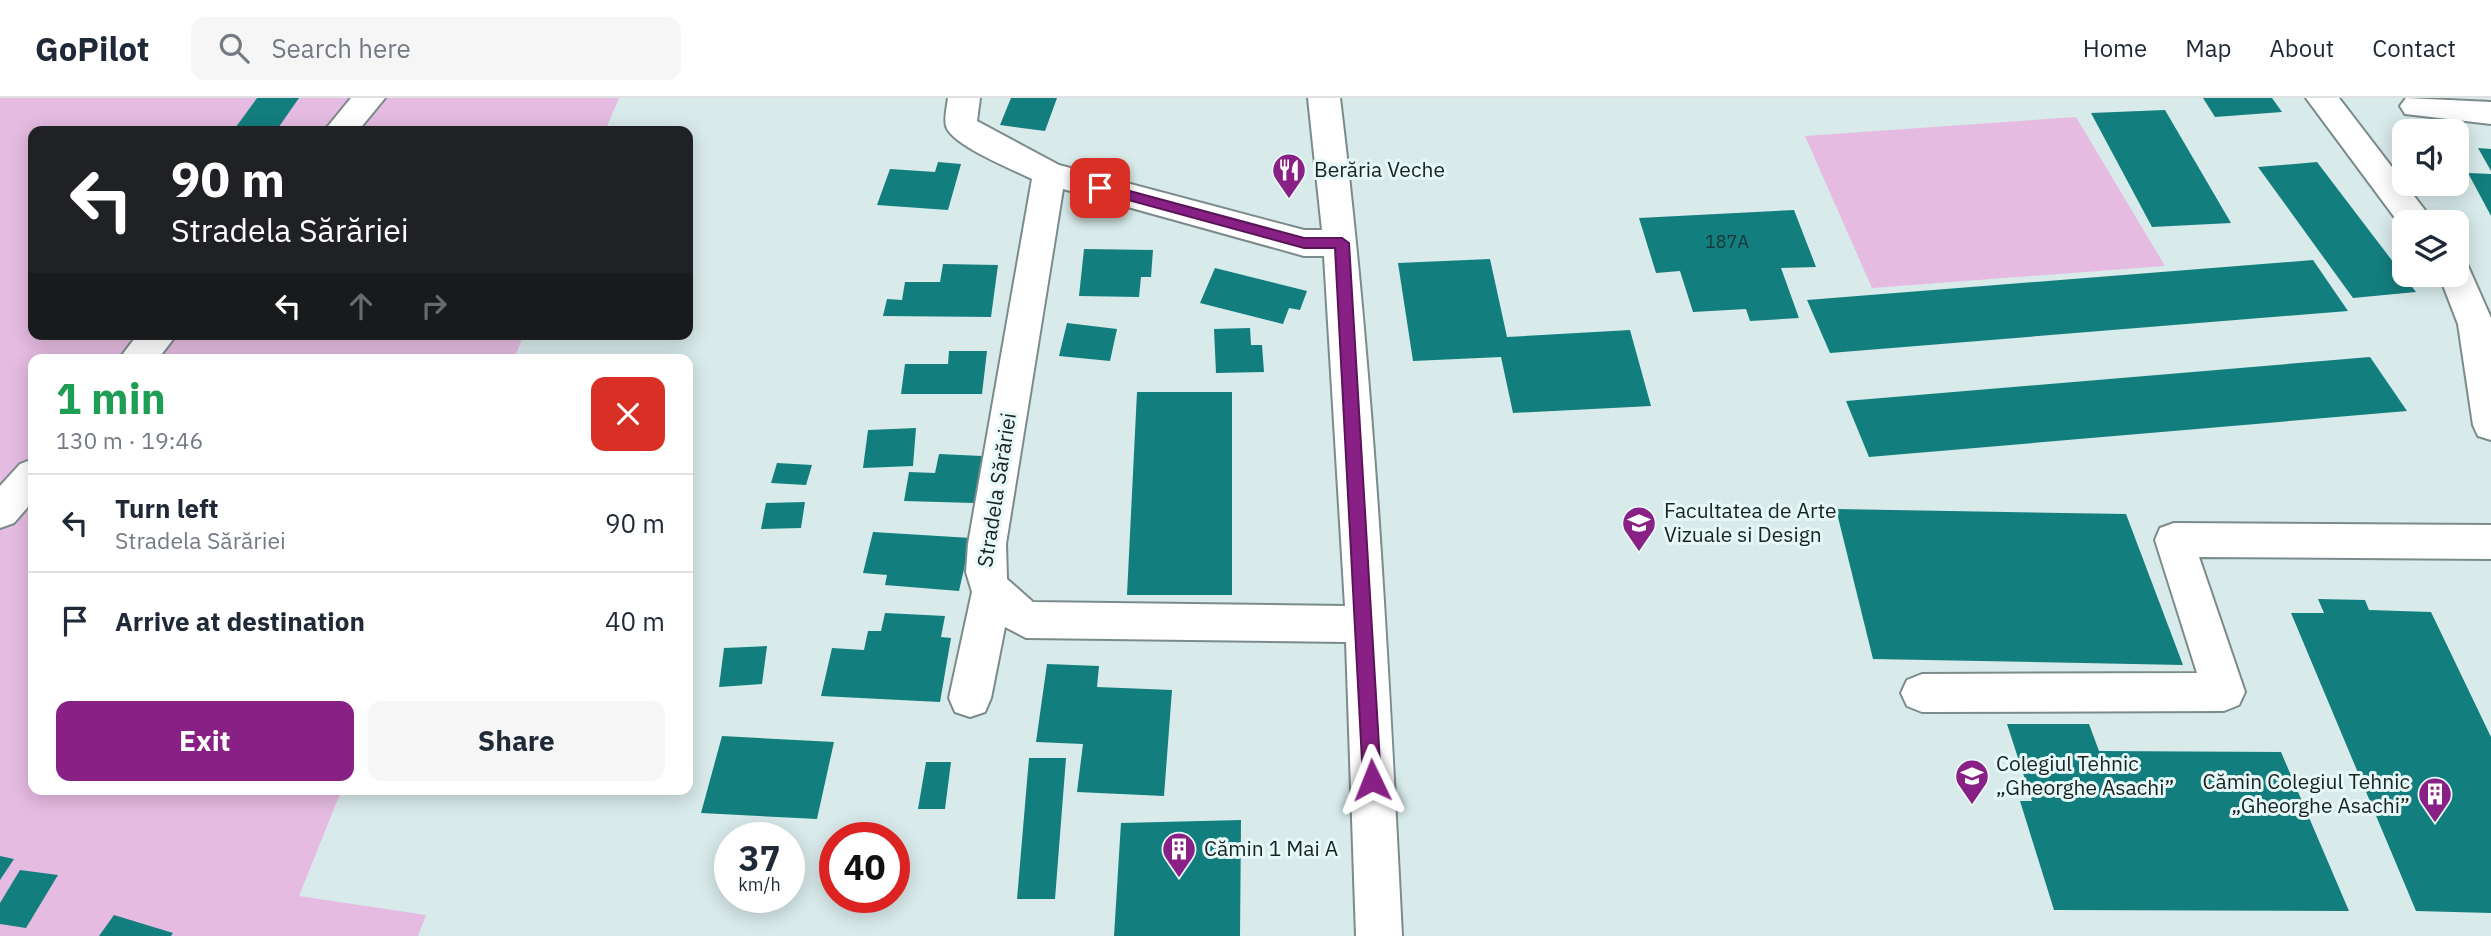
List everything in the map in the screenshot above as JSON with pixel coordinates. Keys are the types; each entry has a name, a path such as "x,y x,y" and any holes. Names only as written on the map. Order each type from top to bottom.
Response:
{"street":[{"path":"344,126 369,98"},
{"path":"964,98 961,125 978,138 1049,174 1304,243 1342,243"},
{"path":"1324,98 1342,243 1365,624 1379,936"},
{"path":"2322,98 2408,210"},
{"path":"2416,106 2481,108"},
{"name":"Stradela Sărăriei","path":"1049,174 987,544 983,576 992,593 1026,620 1365,624"},
{"path":"2461,287 2476,324 2491,425"},
{"path":"141,354 154,340"},
{"path":"0,512 28,481"},
{"path":"1922,693 2224,692 2174,540 2491,542"},
{"path":"970,698 992,593"}],"shaded area":[{"path":"0,98 619,98 607,126 28,126 28,340 522,340 516,354 28,354 28,795 340,795 299,896 426,915 418,936 0,936"},
{"path":"2076,117 2165,266 1872,288 1805,136"}],"building":[{"path":"257,98 299,98 279,126 237,126"},
{"path":"1011,98 1057,98 1045,131 1000,125"},
{"path":"2203,98 2272,98 2282,112 2215,117"},
{"path":"2165,110 2231,223 2152,227 2091,113"},
{"path":"2478,148 2491,149 2491,171"},
{"path":"938,162 961,164 948,210 877,205 890,169 935,172"},
{"path":"2317,162 2392,260 2392,287 2412,287 2416,292 2353,298 2258,167"},
{"path":"2469,173 2491,174 2491,216 2469,175"},
{"path":"1794,210 1816,267 1781,268 1799,318 1750,321 1746,309 1693,312 1680,271 1656,273 1639,218"},
{"path":"1084,249 1153,250 1151,277 1141,277 1139,297 1079,296"},
{"path":"1490,259 1507,337 1630,330 1651,406 1513,413 1501,357 1413,361 1398,263"},
{"path":"2313,260 2348,311 1830,353 1807,300"},
{"path":"943,264 998,265 991,317 883,316 887,299 902,300 905,282 940,282"},
{"path":"1215,268 1307,291 1300,310 1289,308 1283,324 1200,303"},
{"path":"1067,323 1117,329 1110,361 1059,356"},
{"path":"1250,328 1251,345 1262,345 1264,372 1216,373 1214,329"},
{"path":"949,351 987,351 982,394 901,394 905,364 948,364"},
{"path":"2370,357 2407,411 1869,457 1846,401"},
{"path":"1137,392 1232,392 1232,595 1127,595"},
{"path":"916,428 913,466 863,468 868,430"},
{"path":"939,454 982,456 974,503 904,501 909,472 935,473"},
{"path":"777,463 812,465 806,485 771,483"},
{"path":"805,502 801,528 761,529 766,503"},
{"path":"1836,509 2126,514 2183,665 1873,659"},
{"path":"873,532 971,538 959,591 885,585 887,575 863,573"},
{"name":"Cămin Colegiul Tehnic „Gheorghe Asachi”","path":"2318,599 2365,600 2369,610 2431,612 2491,737 2491,913 2416,911 2291,613 2324,613"},
{"path":"885,613 945,616 941,637 951,638 940,702 821,696 832,648 864,650 868,631 881,631"},
{"path":"767,646 762,684 719,687 724,648"},
{"path":"1047,664 1099,666 1097,687 1172,690 1164,796 1077,792 1083,744 1036,742"},
{"path":"2007,724 2089,724 2099,751 2281,752 2349,911 2054,910 2020,801 2032,801"},
{"path":"722,736 834,742 817,819 701,813"},
{"path":"1029,758 1066,758 1055,899 1017,899"},
{"path":"926,762 951,762 945,809 918,809"},
{"name":"Cămin 1 Mai A","path":"1241,820 1240,936 1114,936 1121,823"},
{"path":"0,856 14,859 0,880"},
{"path":"20,870 58,875 26,928 0,924 0,903"},
{"path":"114,915 173,933 171,936 99,936"}],"place":[{"name":"Berăria Veche","path":"1289,200"},
{"name":"Facultatea de Arte Vizuale si Design","path":"1639,553"},
{"name":"Colegiul Tehnic „Gheorghe Asachi”","path":"1972,806"},
{"name":"Cămin Colegiul Tehnic „Gheorghe Asachi”","path":"2435,824"},
{"name":"Cămin 1 Mai A","path":"1179,879"}],"route":[{"path":"1100,188 1304,243 1342,243 1372,780"}]}
